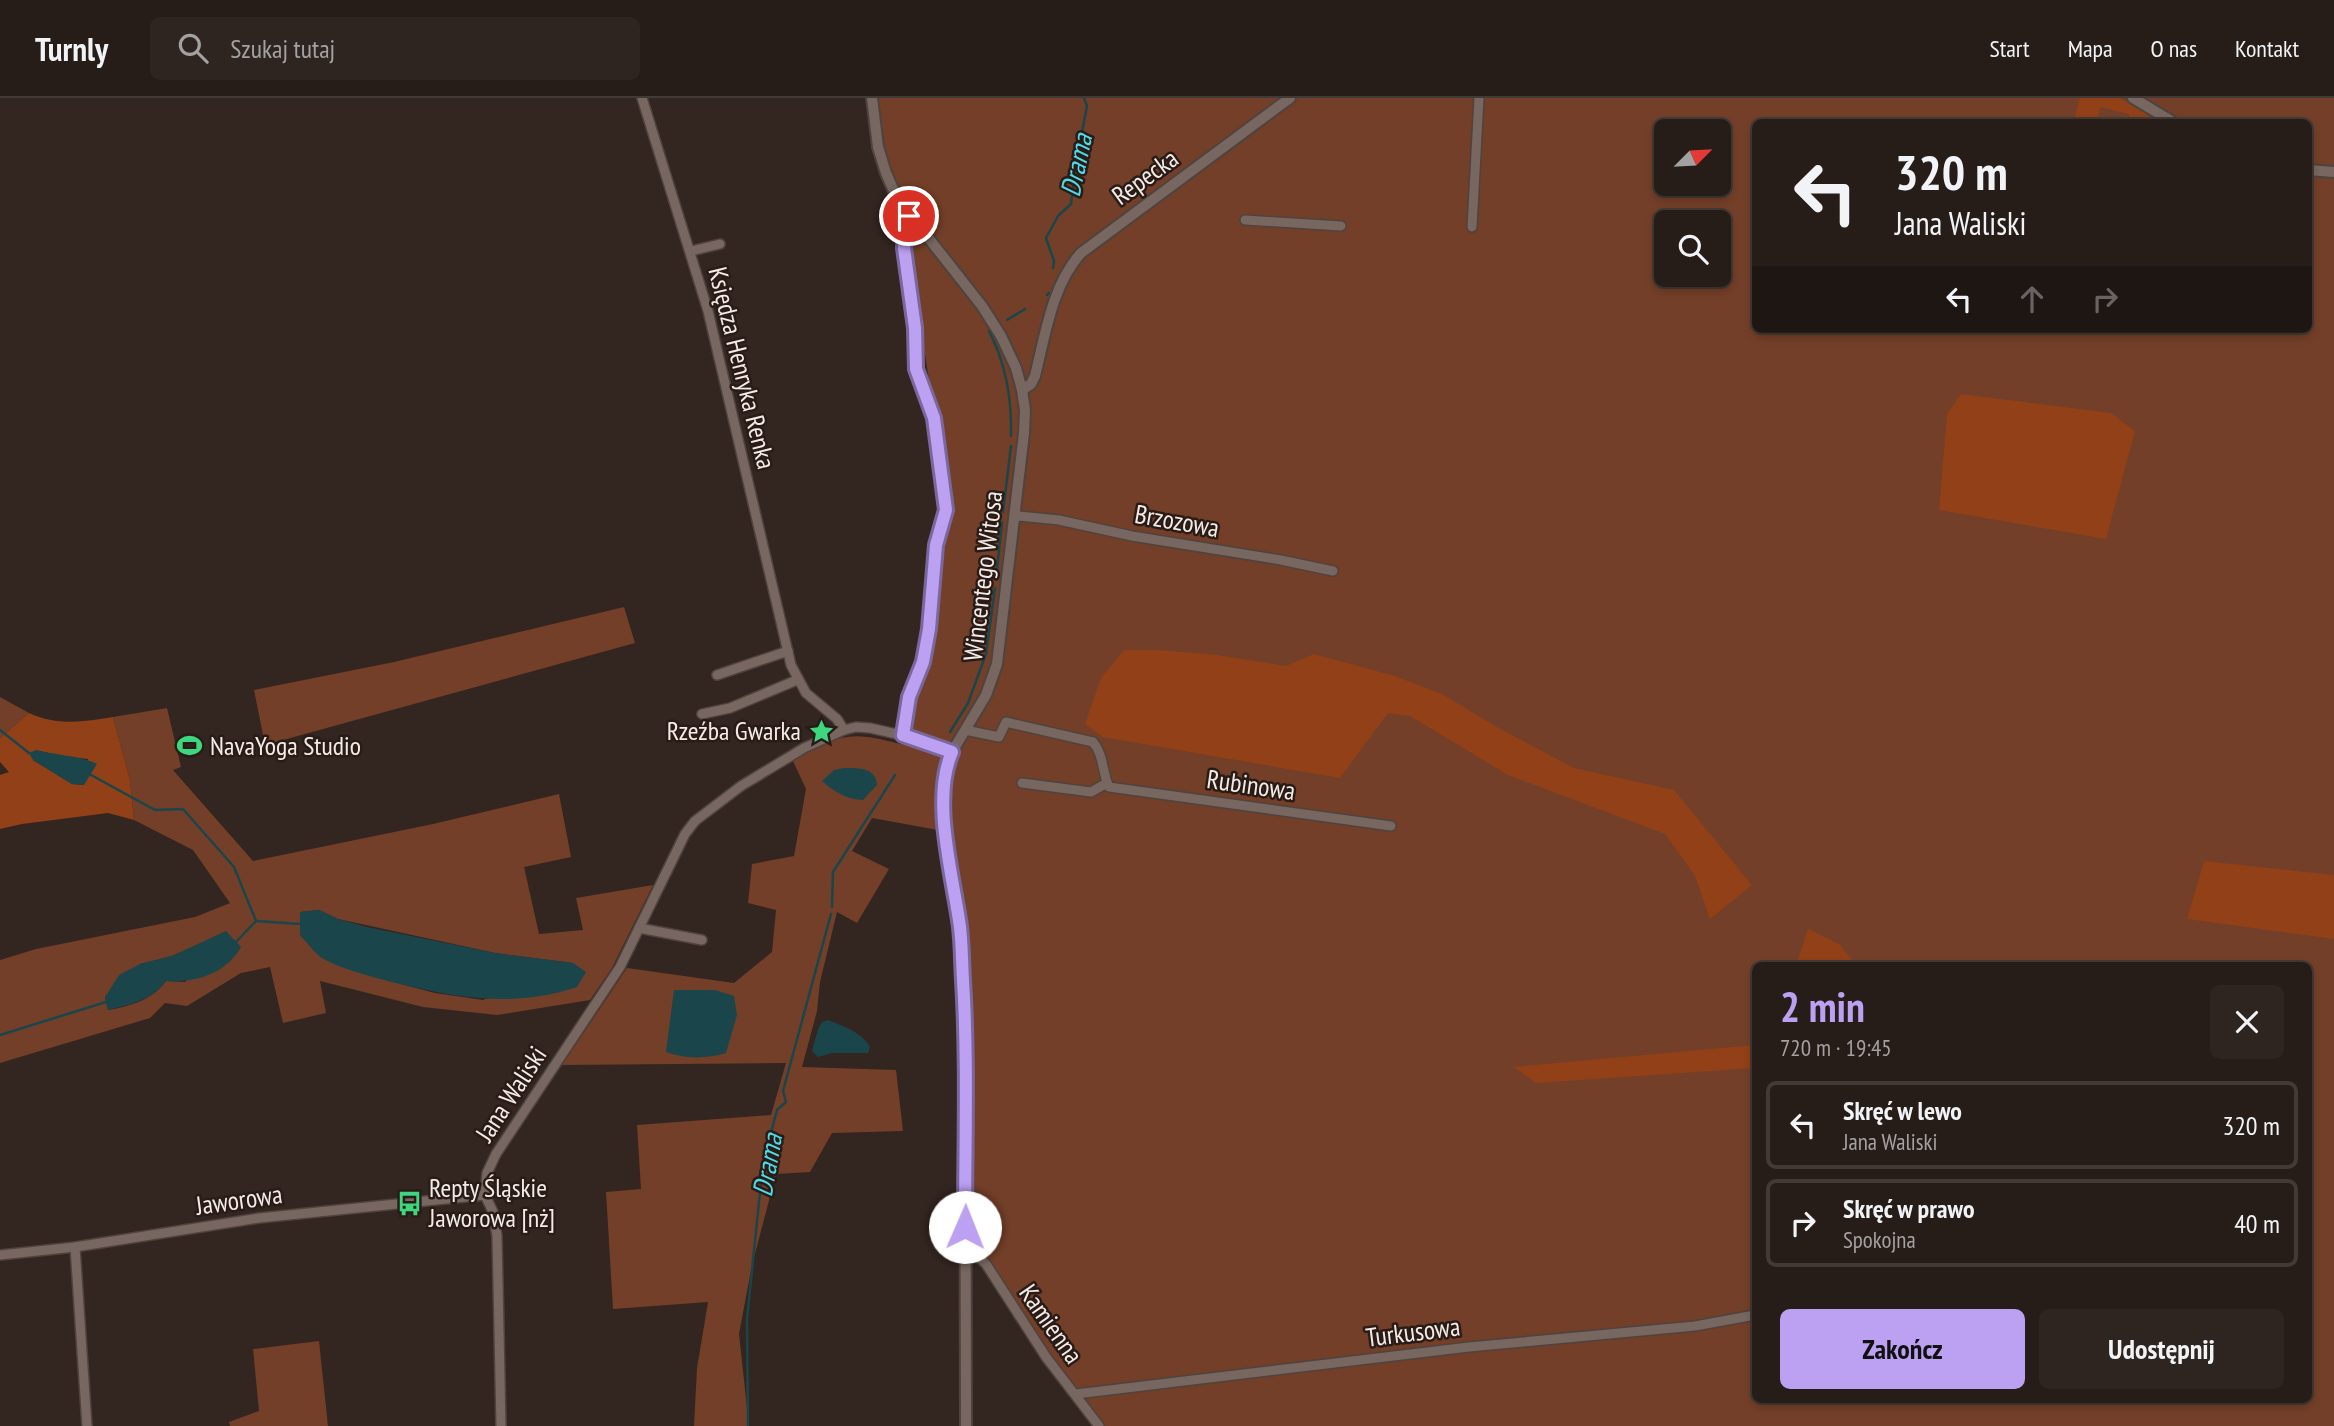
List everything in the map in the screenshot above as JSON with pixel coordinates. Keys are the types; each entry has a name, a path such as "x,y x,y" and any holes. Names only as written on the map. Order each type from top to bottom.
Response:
{"street":[{"name":"Księdza Henryka Renka","path":"642,98 708,311 797,680 806,693 837,719 844,730"},
{"name":"Wincentego Witosa","path":"872,98 878,147 897,198 1002,336 1023,390 1025,410 997,664 986,695 952,752 946,767 943,791 944,817 960,930 964,999 966,1426"},
{"name":"Repecka","path":"1023,390 1031,384 1035,376 1056,300 1068,269 1081,253 1290,98"},
{"path":"1472,228 1479,98"},
{"path":"2133,98 2168,119"},
{"path":"2312,170 2334,172"},
{"path":"903,735 909,697 923,662 929,629 936,545 946,510 934,418 916,369 915,328 904,248 909,216"},
{"path":"1245,220 1342,226"},
{"path":"691,251 720,244"},
{"name":"Brzozowa","path":"1014,519 1019,516 1059,520 1132,536 1333,571"},
{"path":"717,675 788,651"},
{"path":"702,714 730,708 797,680"},
{"path":"965,730 999,737 1006,722 1093,742 1098,748 1107,783"},
{"name":"Jana Waliski","path":"485,1195 487,1173 496,1154 620,967 685,834 695,821 741,786 804,748 844,730 870,728 903,735 952,752"},
{"name":"Rubinowa","path":"1022,783 1091,792 1107,783 1109,787 1391,826"},
{"path":"639,928 702,940"},
{"path":"485,1195 493,1212 497,1236 501,1426"},
{"name":"Jaworowa","path":"0,1255 75,1247 259,1218 485,1195"},
{"path":"75,1247 87,1426"},
{"name":"Kamienna","path":"964,1253 975,1254 986,1264 1046,1357 1099,1426"},
{"name":"Turkusowa","path":"1076,1394 1469,1347 1695,1326 1752,1316"}],"shaded area":[{"path":"877,98 2334,98 2334,1426 1098,1426 1058,1373 970,1242 968,1125 947,813 935,793 938,830 872,818 852,851 889,869 857,923 837,912 820,982 817,1011 802,1067 896,1070 903,1131 832,1133 810,1172 776,1174 752,1265 739,1334 749,1426 694,1426 697,1368 708,1302 613,1309 606,1192 641,1189 637,1125 771,1115 786,1063 562,1065 627,968 734,983 772,952 776,910 748,903 752,864 794,856 806,789 793,761 819,746 847,737 872,738 906,745 902,738 931,613 941,519 939,441 905,233 885,157"},
{"path":"2080,98 2120,98 2157,119 2129,119 2129,114 2100,107 2098,119 2074,119"},
{"path":"1961,394 2111,413 2135,431 2106,539 1939,510 1947,414"},
{"path":"624,607 635,643 265,745 254,690 394,662"},
{"path":"1124,650 1217,655 1286,666 1314,654 1395,676 1442,694 1574,768 1674,790 1752,885 1710,919 1695,876 1665,834 1508,775 1410,716 1388,713 1340,778 1103,737 1085,724 1101,678"},
{"path":"0,697 29,713 0,738"},
{"path":"167,708 181,767 173,770 253,861 433,824 559,794 571,857 524,867 539,934 583,930 576,898 653,885 612,968 590,1000 497,1015 423,1007 320,981 326,1013 283,1023 270,967 241,973 187,1006 165,1003 150,1018 0,1063 0,960 36,949 195,917 230,903 193,850 134,820 130,780 113,717","holes":["319,910 338,919 495,953 573,963 483,1000 435,993 374,977 321,957 300,935 300,912","226,932 185,982 166,981 154,993 140,1001 108,1010 105,997 140,964 172,956"]},
{"path":"29,713 60,721 113,717 130,780 134,820 108,813 0,829 0,775 9,772 0,762 0,738","holes":["36,750 88,759 84,785 72,784 33,760"]},
{"path":"2204,861 2334,875 2334,939 2187,919"},
{"path":"1808,929 1839,944 1854,962 1797,962"},
{"path":"1752,1045 1752,1068 1536,1083 1514,1067"},
{"path":"319,1341 328,1426 230,1426 229,1422 259,1411 253,1349"}],"water":[{"path":"36,750 76,757 97,764 84,785 72,784 33,760 29,753"},
{"path":"834,770 865,770 876,779 877,785 863,800 841,794 822,781"},
{"path":"319,910 338,919 367,927 495,953 573,963 586,972 577,987 529,998 459,996 412,987 354,971 319,956 300,935 300,912"},
{"path":"226,931 241,947 227,964 199,978 166,981 147,997 108,1010 105,997 119,975 140,964 172,956"},
{"path":"674,990 715,990 734,996 737,1015 726,1053 695,1057 666,1052"},
{"path":"828,1020 862,1037 870,1047 868,1053 832,1053 818,1057 812,1051 818,1029 822,1022"}],"waterway":[{"name":"Drama","path":"1053,268 1054,261 1046,238 1058,216 1071,204 1087,106 1084,98"},
{"name":"Drama","path":"1007,320 1025,309"},
{"name":"Drama","path":"989,331 1007,382 1011,436"},
{"name":"Drama","path":"1003,512 1011,446"},
{"name":"Drama","path":"996,578 1002,522"},
{"name":"Drama","path":"950,732 968,703 986,654 995,588"},
{"path":"0,730 29,753"},
{"path":"91,775 155,810 183,809 234,867 256,921"},
{"name":"Drama","path":"832,907 833,872 895,775"},
{"name":"Drama","path":"748,1426 747,1319 763,1163 777,1110 786,1102 783,1091 831,914"},
{"path":"256,921 300,924"},
{"path":"236,942 256,921"},
{"path":"0,1035 106,1002"}],"place":[{"name":"Rzeźba Gwarka","path":"821,731"},
{"name":"NavaYoga Studio","path":"190,746"},
{"name":"Repty Śląskie Jaworowa [nż]","path":"409,1203"}],"route":[{"path":"909,216 904,248 915,328 916,369 934,418 946,510 936,545 929,629 923,662 909,697 903,735 952,752 946,767 943,791 944,817 960,930 964,999 965,1227"}]}
